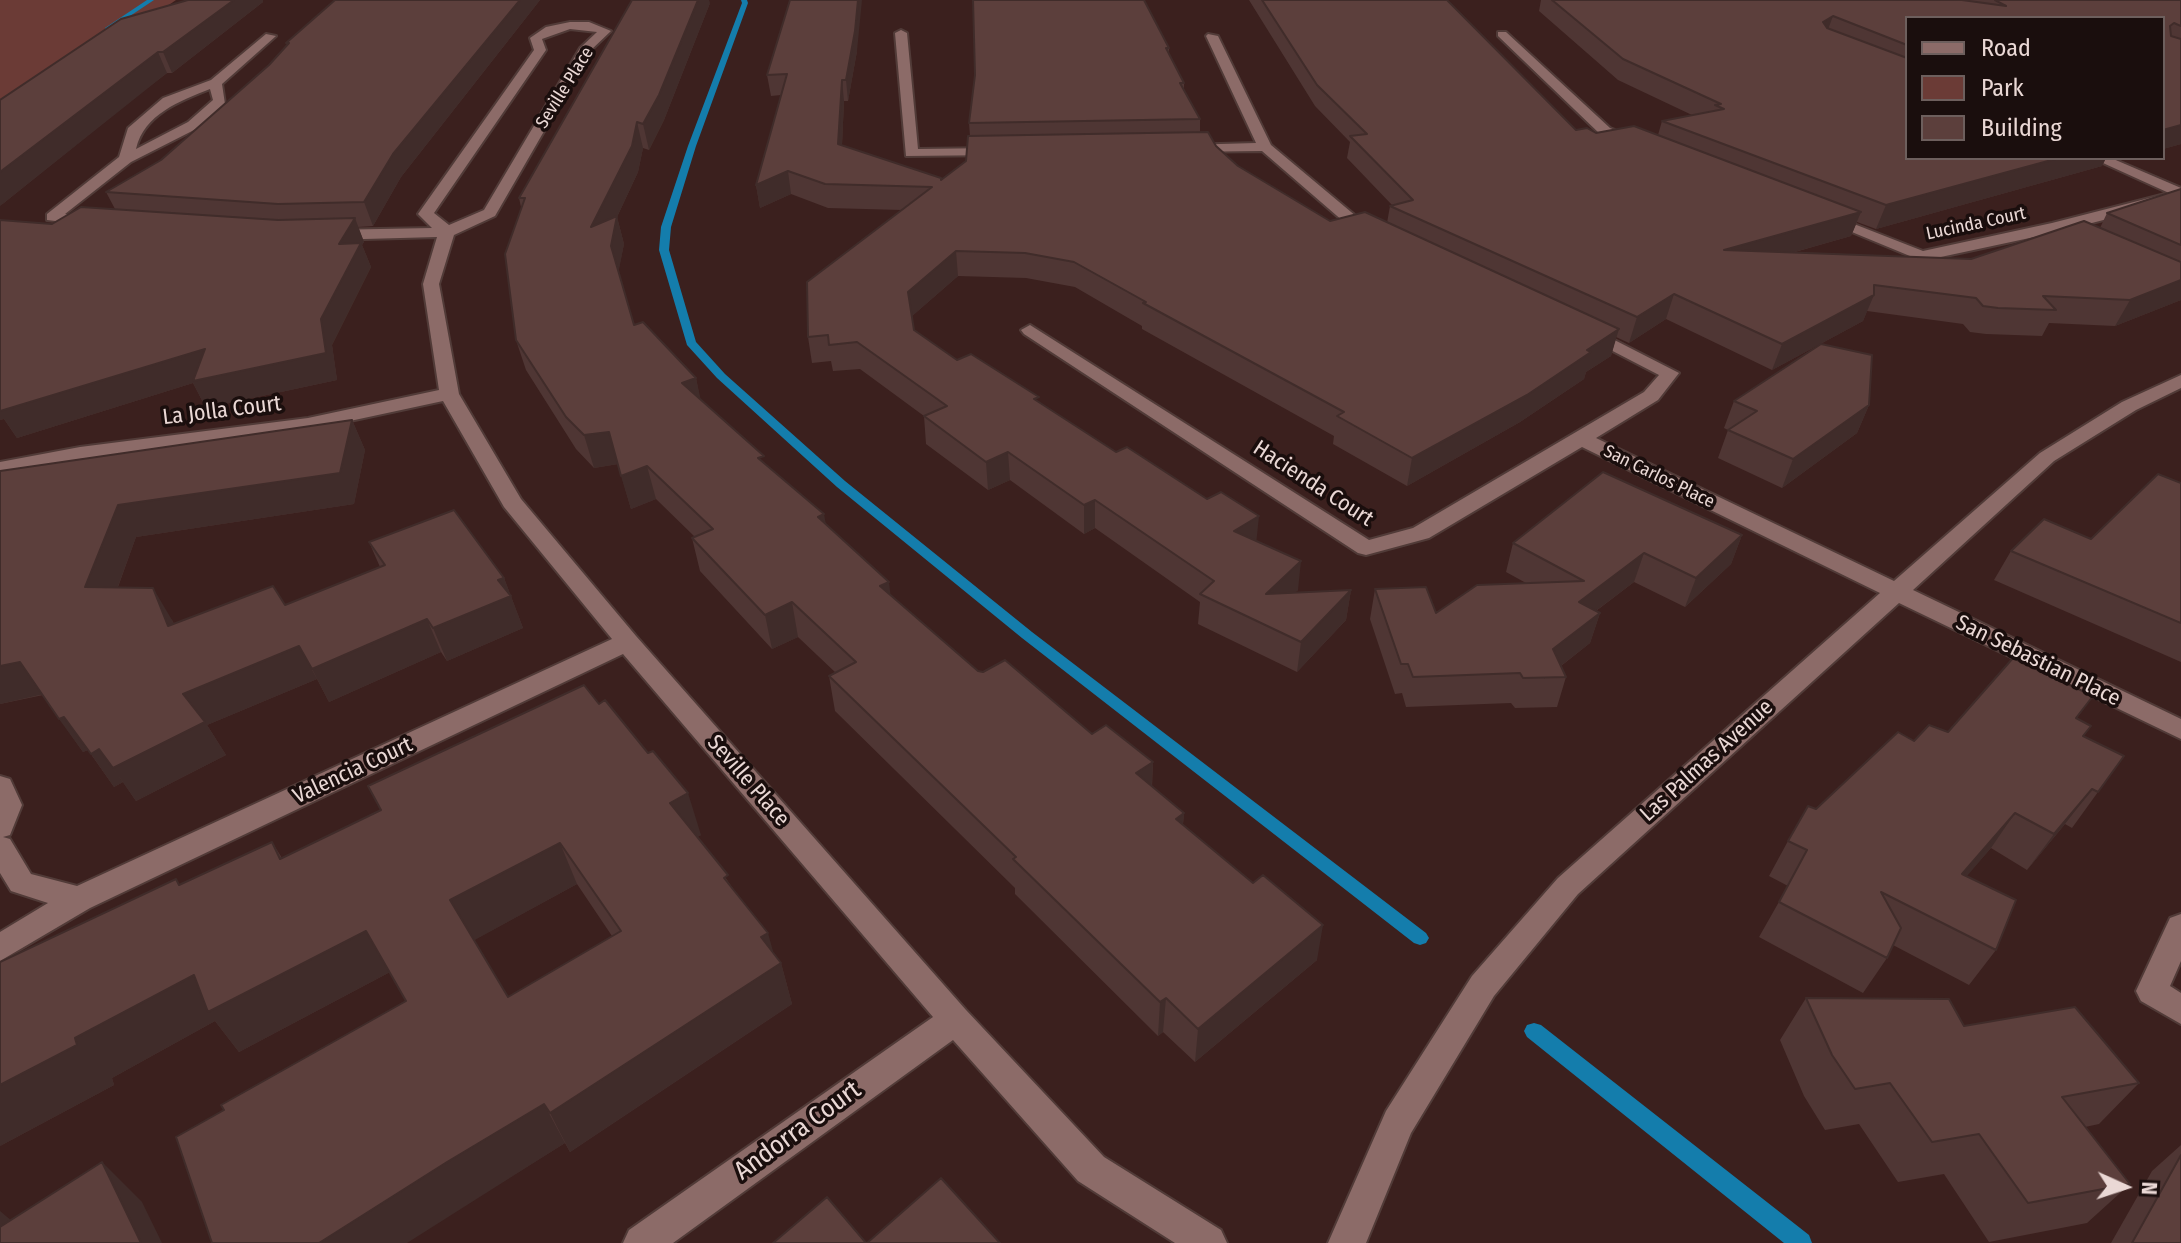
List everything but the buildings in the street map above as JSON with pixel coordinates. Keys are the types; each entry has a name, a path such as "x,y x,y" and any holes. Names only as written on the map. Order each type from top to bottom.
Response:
{"street":[{"name":"Seville Place","path":"447,232 426,214 540,50 536,38 562,27 589,26 605,31 586,48 490,213 447,232 431,284 449,394 512,502 627,642 955,1020 1091,1169 1208,1243"},
{"path":"901,33 911,153 1018,151"},
{"path":"1502,34 1605,131 1648,148"},
{"path":"126,159 133,131 168,101 215,83 270,36"},
{"path":"1212,36 1265,147 1357,225 1386,239"},
{"path":"109,224 52,217 126,159 193,125 220,101 215,83"},
{"path":"1172,149 1265,147"},
{"path":"2104,160 2181,194"},
{"name":"Lucinda Court","path":"1807,210 1922,256 2053,228 2181,194"},
{"path":"2053,228 2082,241"},
{"path":"304,236 447,232"},
{"name":"San Carlos Place","path":"1571,326 1670,373 1651,396 1581,439"},
{"name":"Hacienda Court","path":"1030,330 1366,548 1421,533 1581,439"},
{"name":"Las Palmas Avenue","path":"1347,1243 1398,1123 1493,975 1568,886 2047,457 2129,406 2181,381"},
{"name":"La Jolla Court","path":"0,468 80,453 308,424 449,394"},
{"name":"San Carlos Place","path":"1581,439 1895,592"},
{"name":"San Sebastian Place","path":"1895,592 2181,730"},
{"name":"Valencia Court","path":"0,948 79,899 627,642"},
{"path":"0,786 8,805 0,827"},
{"path":"0,847 21,883 79,899"},
{"path":"2181,927 2152,991 2181,1010"},
{"name":"Andorra Court","path":"642,1243 955,1020"}],"green space":[{"path":"0,0 176,0 0,122"}],"waterway":[{"path":"107,29 151,0"},
{"path":"744,0 666,227 664,250 691,343 721,376 841,484 1027,635 1420,938"},
{"path":"1534,1031 1801,1243"}]}
